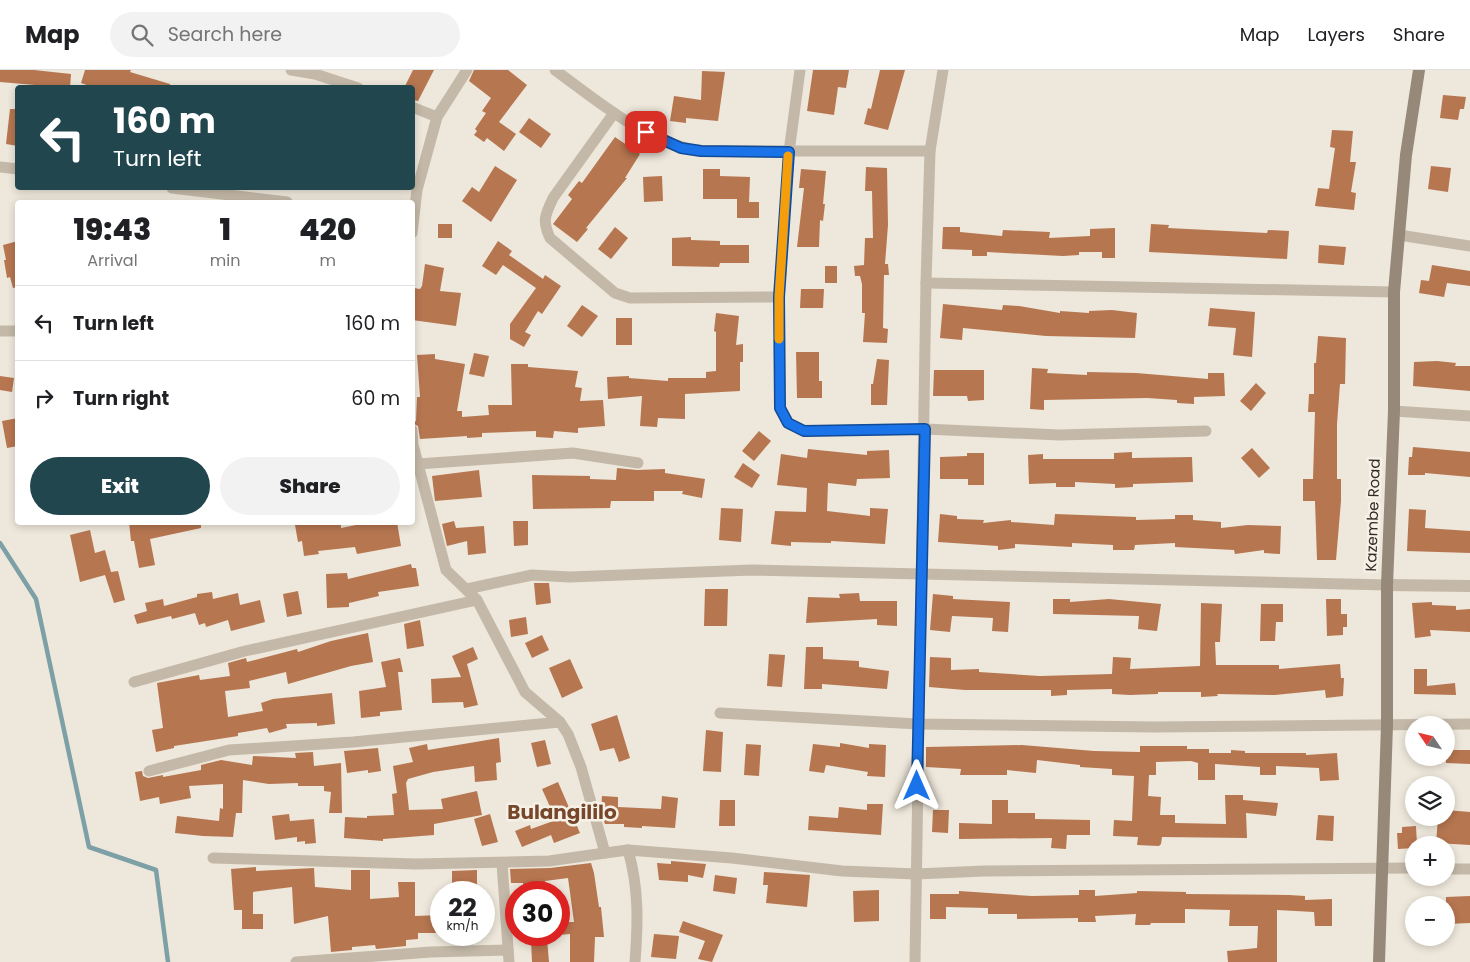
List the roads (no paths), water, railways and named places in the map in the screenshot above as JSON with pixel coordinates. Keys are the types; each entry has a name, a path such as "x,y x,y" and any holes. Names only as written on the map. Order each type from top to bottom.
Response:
{"main road":[{"name":"Kazembe Road","path":"1379,962 1387,725 1387,585 1394,411 1394,292 1406,155 1418,70"}],"street":[{"path":"291,70 315,74 349,85"},
{"path":"415,202 437,117 467,70"},
{"path":"555,70 614,113 664,142 681,148 701,151 930,152"},
{"path":"800,70 789,152 779,297 780,408 788,423 804,431 925,429 1059,434 1206,431"},
{"path":"916,962 918,724 925,429 926,283 930,152 943,70"},
{"path":"415,108 437,117"},
{"path":"614,113 553,198 546,214 544,226 550,238 615,293 630,298 779,297"},
{"path":"0,167 15,170"},
{"path":"188,190 271,200"},
{"path":"1399,235 1470,246"},
{"path":"926,283 1394,292"},
{"path":"0,331 15,331"},
{"path":"1394,411 1470,416"},
{"path":"415,452 442,560 452,578 467,589 476,600 525,692 560,722 568,734 581,767 605,853"},
{"path":"418,464 573,453 638,463"},
{"path":"467,589 544,574 570,577 752,570 1470,586"},
{"path":"134,682 263,647 476,600"},
{"path":"720,713 918,724 1154,727 1470,724"},
{"path":"149,771 229,750 353,742 560,722"},
{"path":"628,850 636,891 638,921 635,962"},
{"path":"213,858 416,864 502,863 549,861 628,850 732,858 842,871 916,874 1405,868"},
{"path":"296,962 431,952 508,956 502,863"},
{"path":"1455,869 1470,869"}],"waterway":[{"path":"0,543 36,599 89,847 156,870 168,962"}],"district":[{"name":"Bulangililo","path":"562,812"}]}
